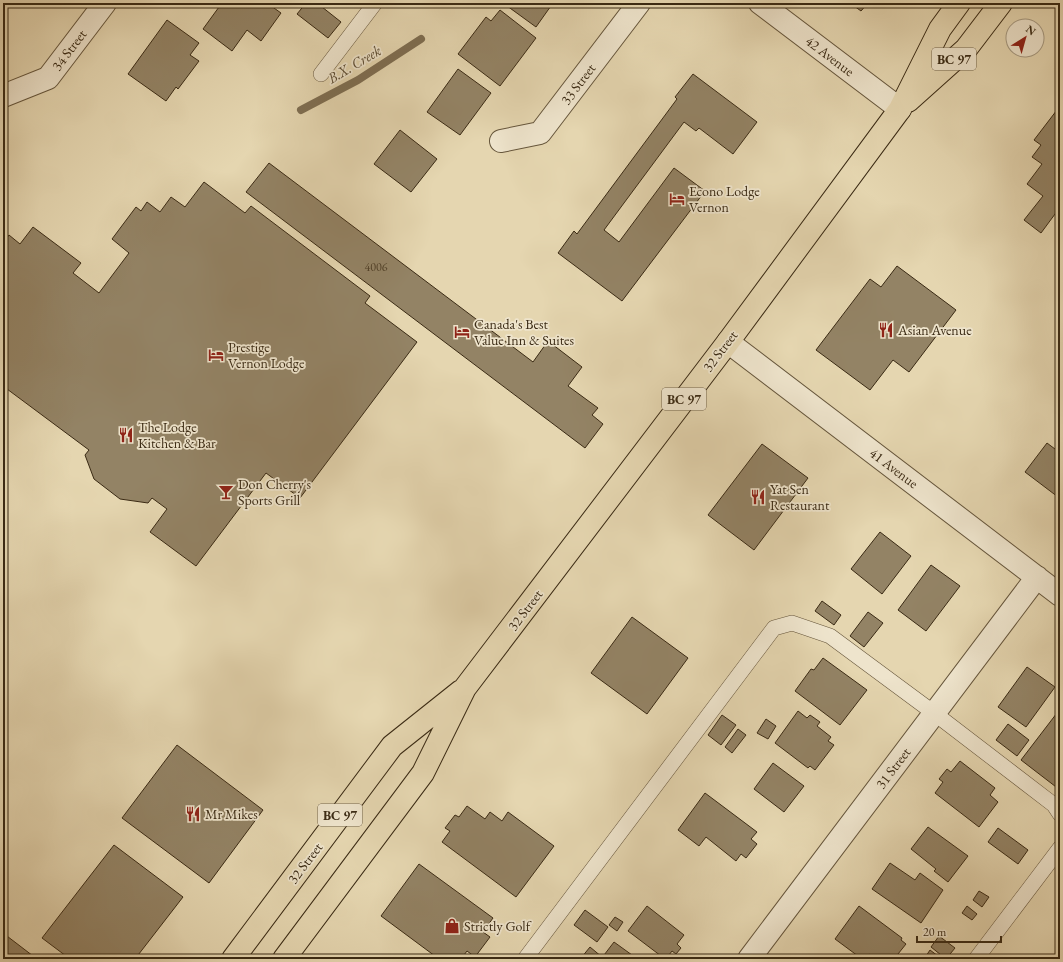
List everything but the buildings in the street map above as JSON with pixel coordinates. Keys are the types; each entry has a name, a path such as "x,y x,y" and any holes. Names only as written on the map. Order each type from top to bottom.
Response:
{"highway":[{"name":"32 Street","path":"284,959 423,773 465,688 728,342 900,109 940,29 959,3"},
{"name":"32 Street","path":"900,109 966,49 1001,3"},
{"name":"32 Street","path":"233,959 392,746 465,688"}],"street":[{"name":"34 Street","path":"3,96 48,78 105,3"},
{"name":"33 Street","path":"501,141 540,133 639,3"},
{"name":"42 Avenue","path":"760,3 900,109"},
{"name":"41 Avenue","path":"728,342 1060,595"},
{"name":"31 Street","path":"748,959 1037,577"}],"lane":[{"path":"321,74 374,3"},
{"path":"525,959 774,628 792,623 830,636 1054,805 1060,814"},
{"path":"976,959 1060,848"}],"waterway":[{"name":"B.X. Creek","path":"301,110 358,80 421,39"}],"place":[{"name":"Econo Lodge Vernon","path":"677,199"},
{"name":"Asian Avenue","path":"886,330"},
{"name":"Canada's Best Value Inn & Suites","path":"462,332"},
{"name":"Prestige Vernon Lodge","path":"216,355"},
{"name":"The Lodge Kitchen & Bar","path":"126,435"},
{"name":"Don Cherry's Sports Grill","path":"226,492"},
{"name":"Yat Sen Restaurant","path":"758,497"},
{"name":"Mr Mikes","path":"193,814"},
{"name":"Strictly Golf","path":"452,926"}]}
